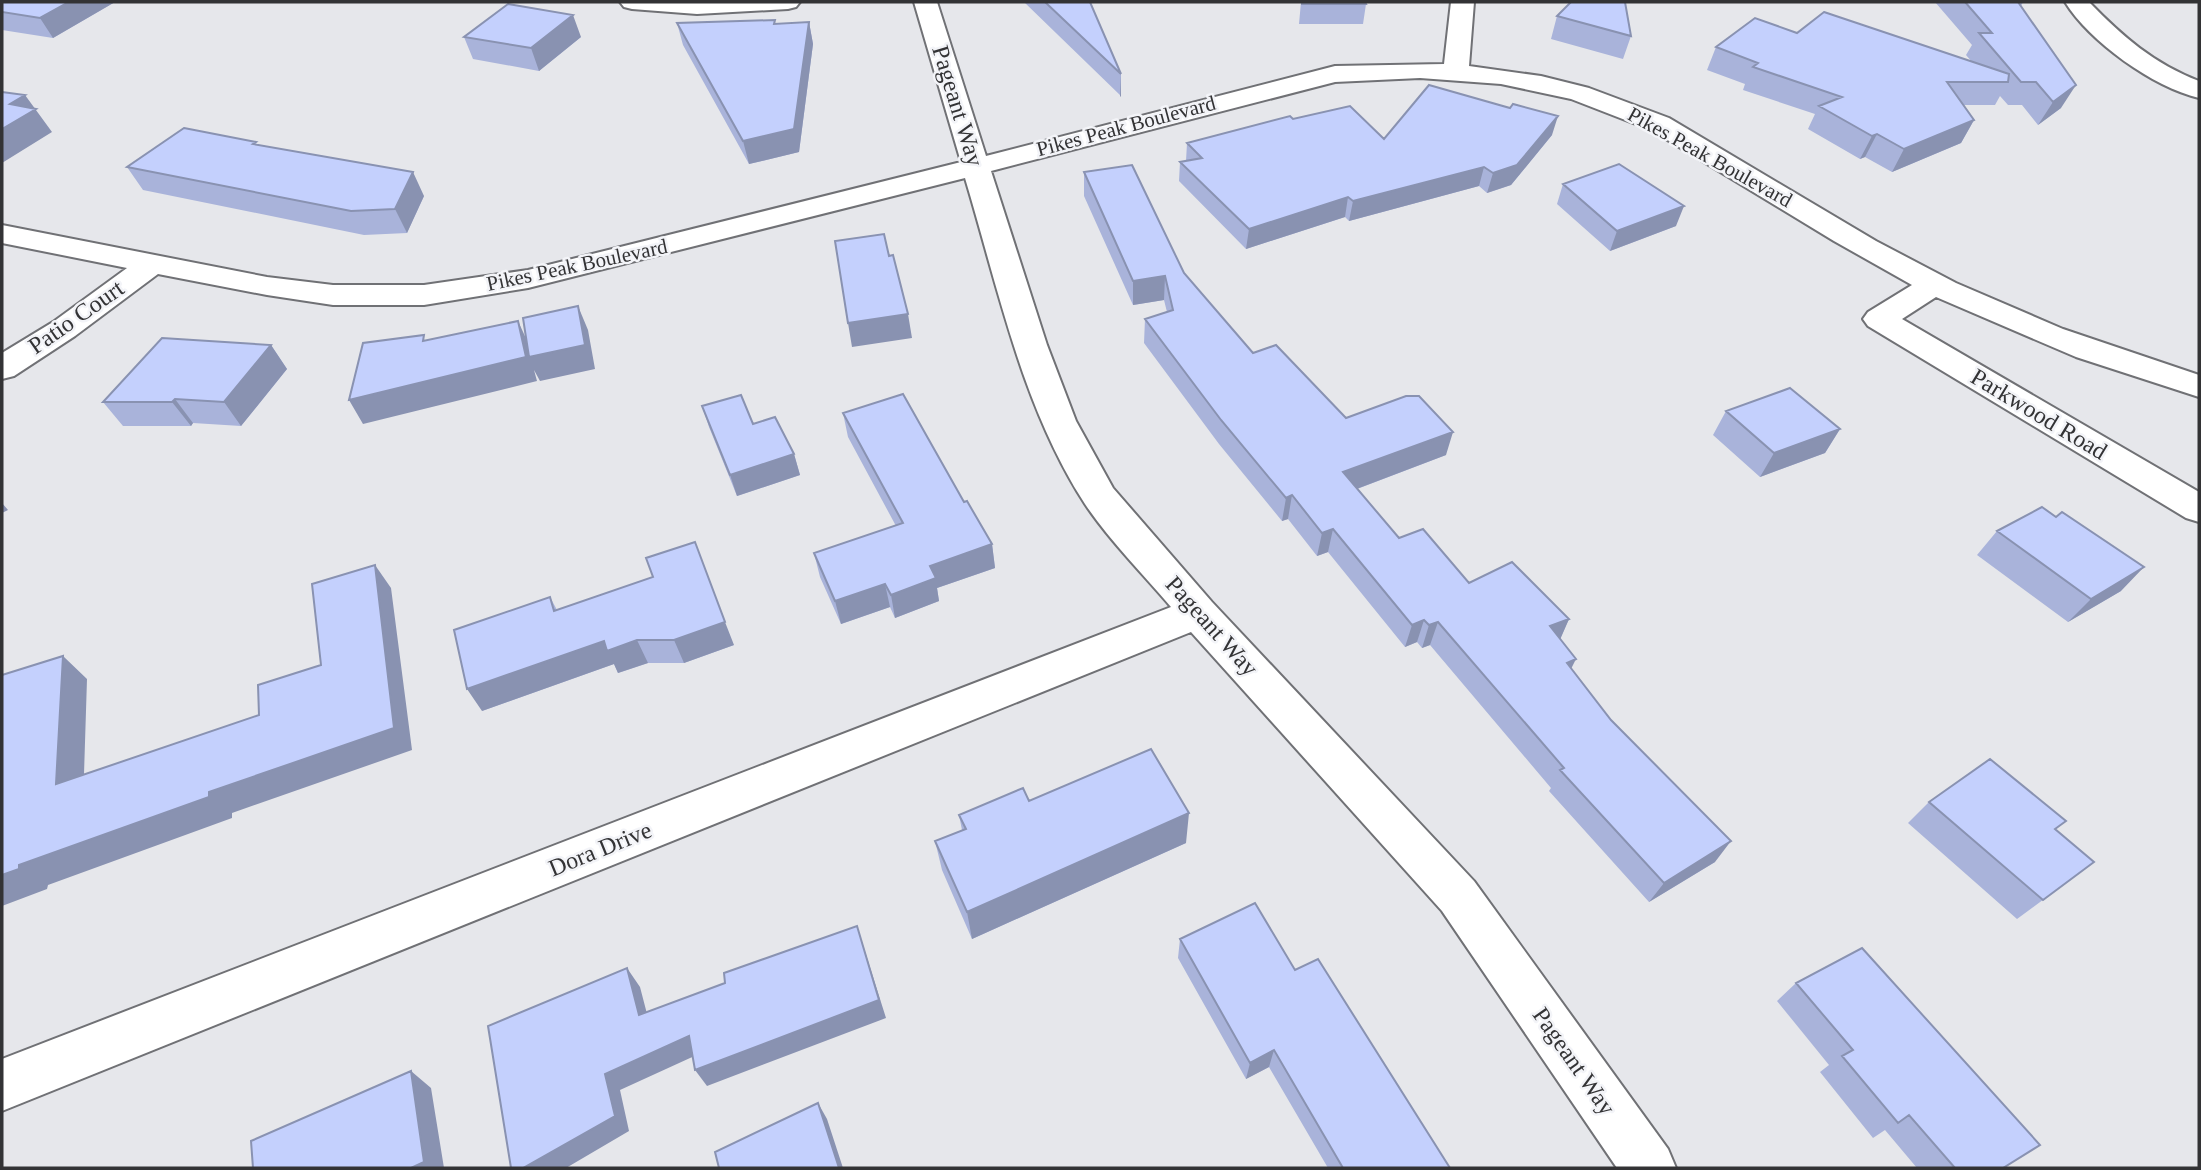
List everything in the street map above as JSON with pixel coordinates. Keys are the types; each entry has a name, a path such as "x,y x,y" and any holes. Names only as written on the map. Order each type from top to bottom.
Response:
{"street":[{"path":"632,2 697,7 788,2"},
{"name":"Pageant Way","path":"925,2 1031,345 1059,421 1099,496 1198,613 1458,896 1649,1168"},
{"path":"1456,70 1463,2"},
{"path":"2076,2 2137,62 2165,77 2199,90"},
{"name":"Pikes Peak Boulevard","path":"2,234 149,265 333,295 424,295 541,276 682,242 1335,74 1406,69 1456,70 1545,83 1619,106 1662,125 1848,236 1935,284 2042,333 2199,386"},
{"name":"Patio Court","path":"2,368 64,329 149,265"},
{"name":"Parkwood Road","path":"1935,284 1879,319 2199,509"},
{"name":"Dora Drive","path":"2,1085 1198,613"}],"building":[{"path":"2,2 69,2 40,18 2,12"},
{"path":"1045,2 1090,2 1121,74"},
{"path":"1365,2 1366,4 1302,4"},
{"path":"1571,2 1625,2 1631,36 1557,16"},
{"path":"1965,2 2018,2 2076,85 2053,102 2036,82 2021,82 1979,33 1992,33"},
{"path":"508,4 573,15 531,48 464,37"},
{"path":"1824,12 2009,74 2008,82 1947,82 1974,120 1904,149 1877,134 1872,136 1819,106 1842,97 1753,67 1758,63 1716,47 1755,18 1797,33"},
{"path":"775,20 774,24 809,22 794,129 743,141 677,23"},
{"path":"1429,85 1510,108 1513,104 1558,116 1517,165 1493,173 1484,167 1353,201 1348,197 1249,229 1180,162 1202,158 1187,143 1290,116 1293,119 1350,106 1384,139"},
{"path":"2,92 25,95 10,104 36,109 2,129"},
{"path":"184,128 256,142 253,144 413,172 395,209 351,211 127,167"},
{"path":"1619,164 1684,206 1617,231 1563,184"},
{"path":"1132,165 1184,273 1253,353 1276,345 1346,418 1406,396 1419,396 1453,432 1343,472 1399,538 1423,529 1469,583 1512,562 1569,619 1550,626 1576,659 1567,663 1611,720 1731,841 1664,883 1560,770 1564,768 1438,622 1429,625 1424,620 1412,625 1333,529 1322,533 1292,495 1286,498 1221,420 1145,319 1173,310 1165,276 1133,281 1084,172"},
{"path":"884,234 889,256 893,255 908,314 848,323 835,241"},
{"path":"578,306 585,345 529,357 523,318"},
{"path":"518,321 526,357 349,400 363,343 424,335 423,341"},
{"path":"162,338 271,345 224,402 175,399 172,402 103,402"},
{"path":"1790,388 1840,429 1774,453 1726,411"},
{"path":"903,394 964,502 967,501 992,544 930,566 936,578 891,595 885,584 835,601 814,553 903,523 843,413"},
{"path":"741,395 753,424 775,417 794,454 730,475 702,406"},
{"path":"2042,507 2056,517 2062,512 2144,567 2091,599 1997,531"},
{"path":"695,542 725,622 674,640 637,640 607,651 604,641 467,689 454,630 550,597 554,611 653,577 646,558"},
{"path":"375,565 394,728 209,792 209,797 19,865 19,869 2,875 2,675 63,656 56,784 259,715 258,685 321,665 312,584"},
{"path":"1151,749 1189,813 967,912 935,841 966,829 959,815 1023,788 1029,801"},
{"path":"1990,759 2066,821 2055,829 2094,862 2043,900 1929,802"},
{"path":"1255,903 1295,970 1318,959 1450,1168 1343,1168 1274,1050 1250,1063 1180,939"},
{"path":"857,926 879,1000 695,1070 689,1036 605,1074 615,1116 523,1168 511,1168 488,1026 627,968 639,1015 725,983 724,973"},
{"path":"1862,948 2040,1145 2003,1168 1955,1168 1909,1115 1898,1123 1842,1056 1853,1050 1796,983"},
{"path":"411,1071 424,1162 411,1168 253,1168 251,1141"},
{"path":"818,1103 839,1168 719,1168 715,1152"}]}
